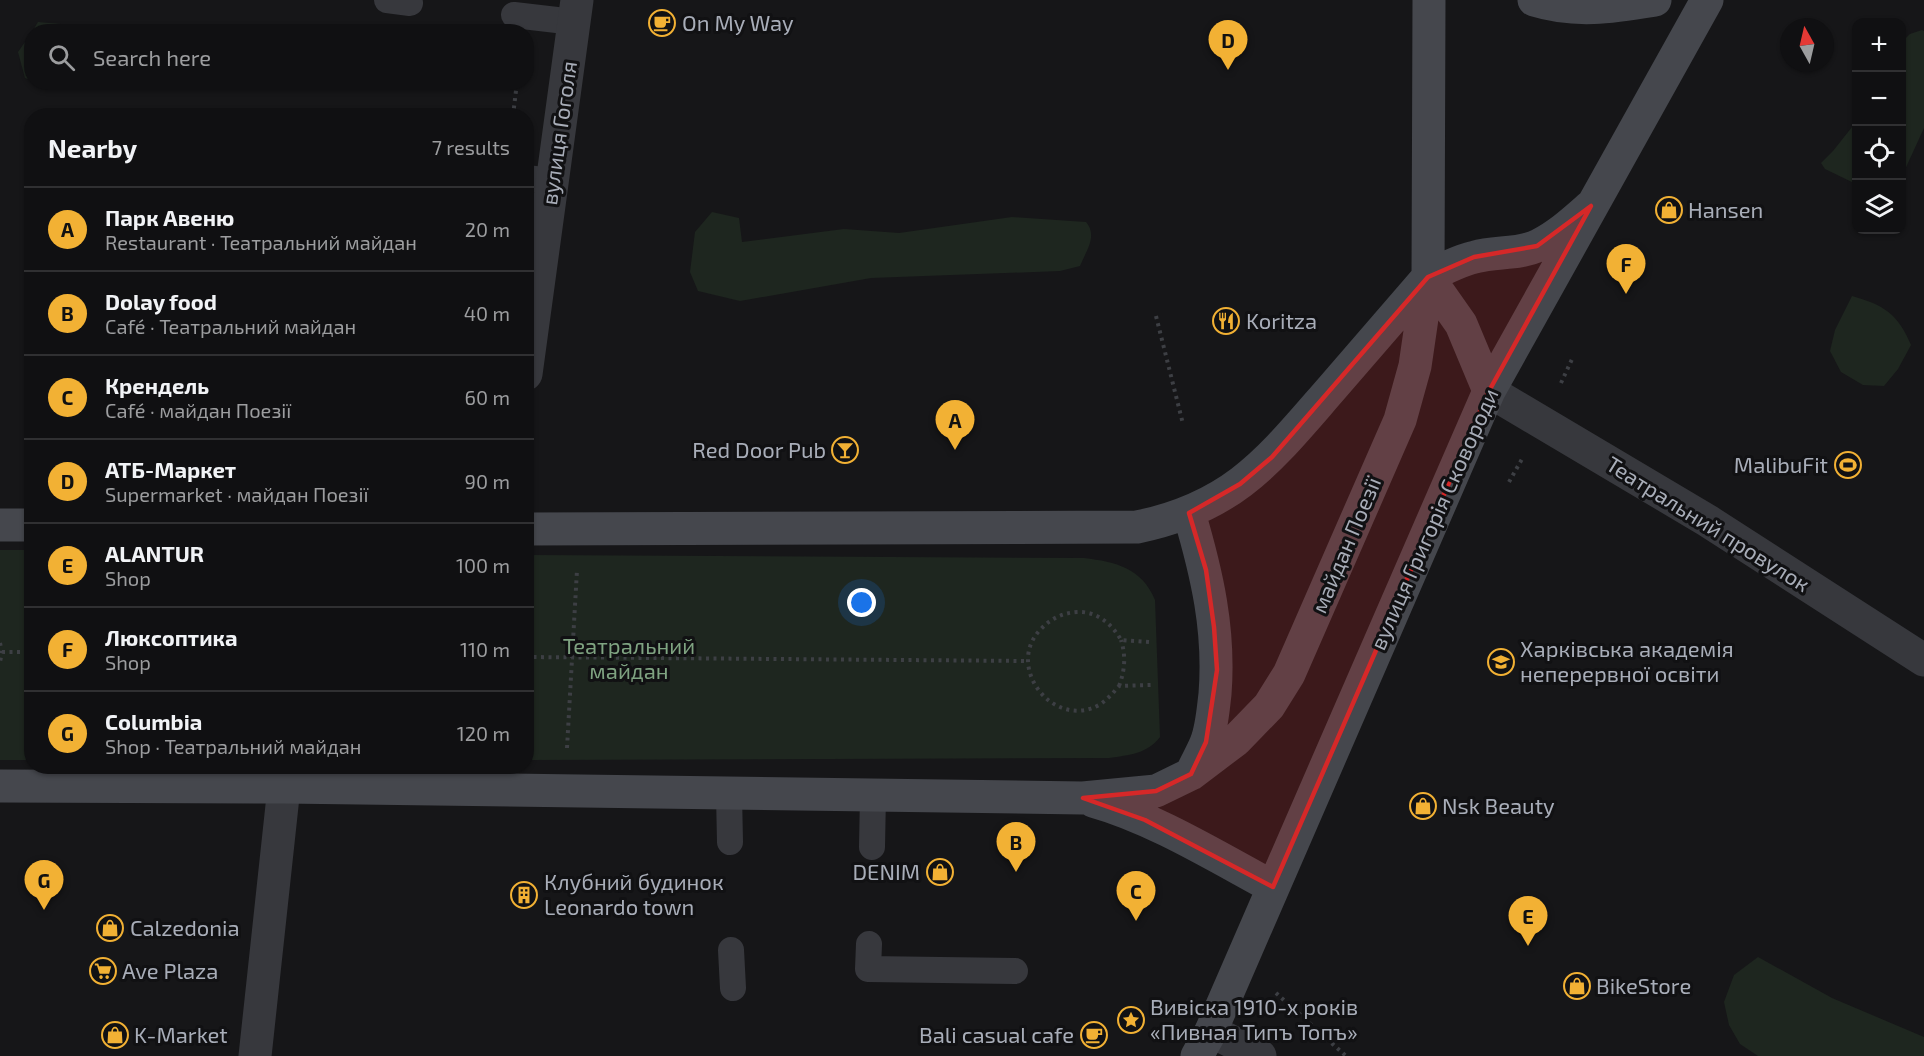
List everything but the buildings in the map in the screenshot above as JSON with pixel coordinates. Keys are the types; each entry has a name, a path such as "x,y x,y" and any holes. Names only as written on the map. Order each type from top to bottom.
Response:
{"street":[{"name":"майдан Поезії","path":"1083,798 1156,790 1191,774 1236,740 1269,706 1289,674 1400,420 1415,366 1428,277 1430,0"},
{"path":"1534,0 1551,5 1607,8 1655,0"},
{"name":"вулиця Григорія Сковороди","path":"1204,1043 1489,391 1707,0"},
{"name":"вулиця Гоголя","path":"534,255 539,180 576,11"},
{"path":"534,529 1137,527 1164,522 1217,499 1240,484 1272,457 1428,277 1451,265 1474,257 1515,252 1537,246 1561,232 1591,206"},
{"path":"1428,277 1461,324 1489,391"},
{"name":"Театральний провулок","path":"1489,391 1708,521 1924,660"},
{"path":"1189,513 1206,570 1211,598 1216,670 1213,713 1206,742 1191,774"},
{"path":"0,525 24,525"},
{"path":"0,786 284,787 1083,798 1111,806 1145,820 1273,887"},
{"path":"255,1056 284,787"},
{"path":"1204,1043 1260,1056"}],"lane":[{"path":"514,15 576,11"},
{"path":"729,794 730,842"},
{"path":"872,847 873,795"},
{"path":"869,944 868,969 1015,971"},
{"path":"731,950 733,988"}],"path":[{"path":"514,108 517,90"},
{"path":"1156,316 1183,424"},
{"path":"565,792 577,568"},
{"path":"1068,613 1094,614 1115,630 1122,640 1125,664 1119,686 1108,699 1098,706 1073,710 1049,701 1039,693 1029,671 1028,661 1031,644 1037,633 1047,623 1068,613"},
{"path":"1122,640 1149,642"},
{"path":"0,643 2,652 0,662"},
{"path":"2,652 24,652"},
{"path":"534,657 1028,661"},
{"path":"1119,686 1151,685"},
{"path":"1276,993 1346,1056"}],"highlighted area":[{"path":"1591,206 1489,391 1273,887 1145,820 1083,798 1156,791 1191,774 1206,742 1217,670 1214,627 1206,570 1189,513 1240,484 1272,457 1428,277 1474,257 1537,246"}],"green space":[{"path":"38,22 61,24 37,24"},
{"path":"1924,31 1924,128 1906,167 1906,38 1910,34"},
{"path":"24,43 24,74 18,52"},
{"path":"1852,127 1852,182 1825,169 1821,163"},
{"path":"712,212 739,218 742,242 844,229 899,233 1012,217 1086,222 1091,238 1080,266 1060,271 871,278 740,301 698,291 690,272 695,232"},
{"path":"1852,296 1873,303 1889,312 1901,326 1911,345 1898,369 1884,386 1863,385 1841,372 1830,351 1835,330"},
{"path":"0,550 24,550 24,760 0,760"},
{"name":"Театральний майдан","path":"534,555 1084,558 1127,568 1143,580 1155,600 1160,737 1143,750 1130,755 1109,758 534,760"},
{"path":"1758,957 1832,998 1924,1037 1924,1056 1758,1056 1740,1044 1729,1025 1724,1002 1734,975"}],"place":[{"name":"On My Way","path":"662,23"},
{"name":"АТБ-Маркет","path":"1228,70"},
{"name":"Hansen","path":"1669,210"},
{"name":"Люксоптика","path":"1626,294"},
{"name":"Koritza","path":"1226,321"},
{"name":"Red Door Pub","path":"845,450"},
{"name":"Парк Авеню","path":"955,450"},
{"name":"MalibuFit","path":"1848,465"},
{"name":"Харківська академія неперервної освіти","path":"1501,662"},
{"name":"Nsk Beauty","path":"1423,806"},
{"name":"DENIM","path":"940,872"},
{"name":"Dolay food","path":"1016,872"},
{"name":"Клубний будинок Leonardo town","path":"524,895"},
{"name":"Columbia","path":"44,910"},
{"name":"Крендель","path":"1136,921"},
{"name":"Calzedonia","path":"110,928"},
{"name":"ALANTUR","path":"1528,946"},
{"name":"Ave Plaza","path":"103,971"},
{"name":"BikeStore","path":"1577,986"},
{"name":"Вивіска 1910-х років «Пивная Типъ Топъ»","path":"1131,1020"},
{"name":"K-Market","path":"115,1035"},
{"name":"Bali casual cafe","path":"1094,1035"}]}
